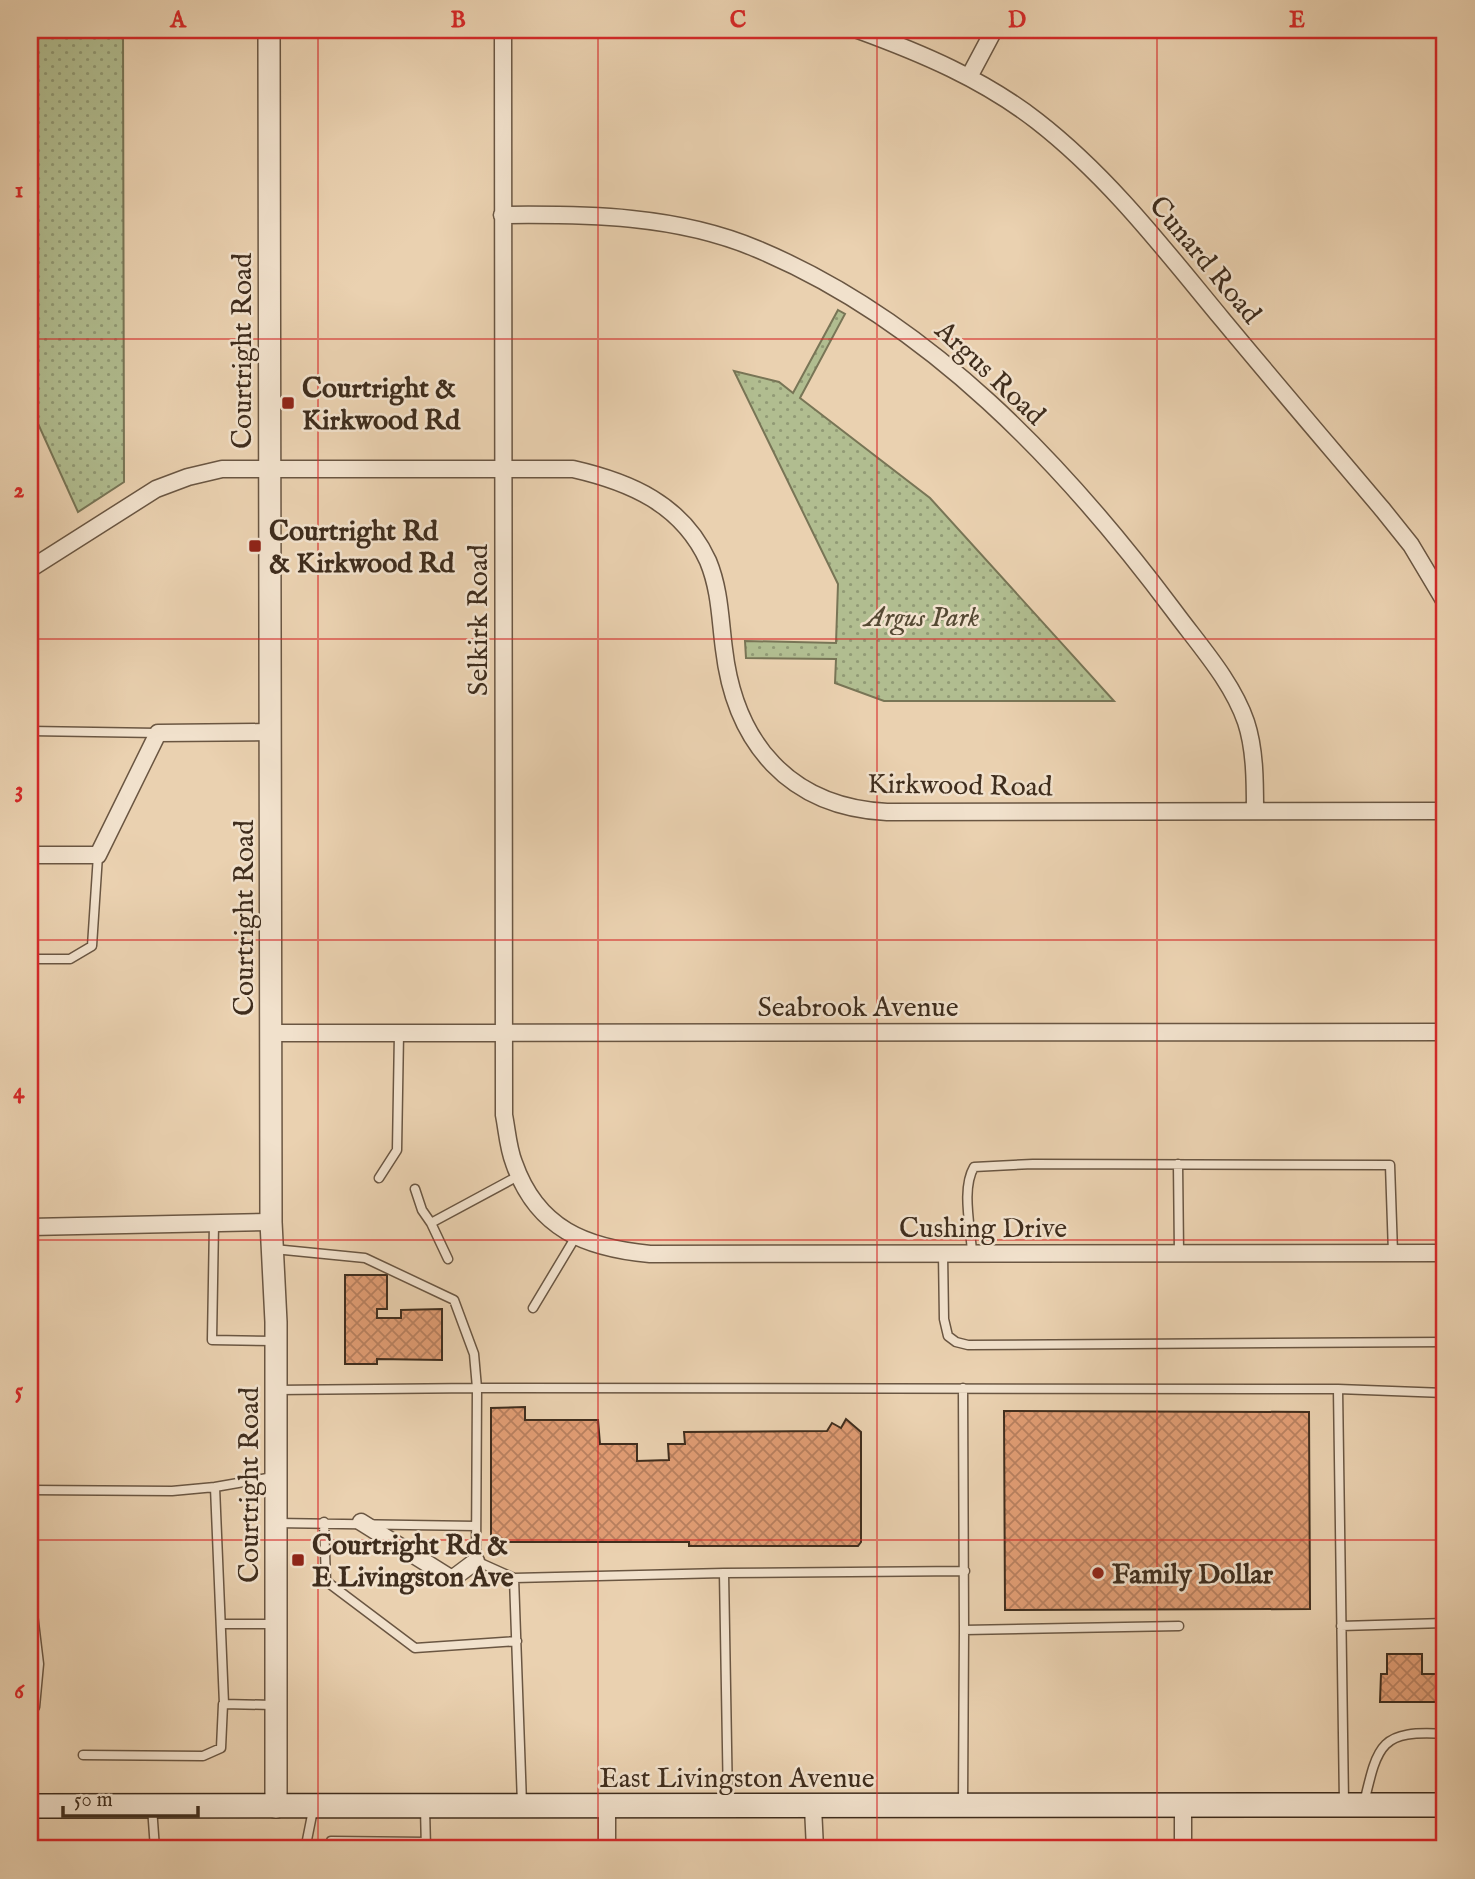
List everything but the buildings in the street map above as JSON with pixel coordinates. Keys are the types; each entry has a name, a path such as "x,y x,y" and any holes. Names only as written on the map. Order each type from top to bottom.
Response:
{"main road":[{"name":"East Livingston Avenue","path":"30,1806 425,1808 1445,1805"}],"street":[{"name":"Courtright Road","path":"269,30 271,1223 275,1341 276,1807"},
{"name":"Selkirk Road","path":"503,30 504,1115 514,1163 535,1205"},
{"name":"Cunard Road","path":"858,30 917,52 969,77 1035,120 1081,157 1119,196 1404,536 1445,602"},
{"path":"969,77 995,30"},
{"name":"Argus Road","path":"502,215 620,217 711,234 755,248 841,288 917,339 1018,430 1110,530 1217,669 1246,722 1255,782 1255,811"},
{"name":"Kirkwood Road","path":"30,569 156,489 188,477 222,469 573,469 615,478 653,497 684,525 707,560 721,602 731,692 747,730 772,765 790,780 825,799 865,811 887,812 1445,811"},
{"path":"30,855 98,855 158,733 270,732"},
{"name":"Seabrook Avenue","path":"271,1033 1445,1032"},
{"name":"Cushing Drive","path":"535,1205 575,1238 609,1250 650,1254 1445,1253"},
{"path":"30,1227 271,1223"},
{"path":"361,1522 452,1579 476,1561"},
{"path":"1183,1806 1183,1849"},
{"path":"607,1807 607,1849"},
{"path":"813,1807 813,1849"}],"lane":[{"path":"30,731 158,733"},
{"path":"30,959 70,959 92,946 98,855"},
{"path":"379,1178 397,1150 399,1033"},
{"path":"972,1253 969,1175 975,1167 986,1164 1178,1164 1390,1165 1393,1253"},
{"path":"1178,1164 1179,1253"},
{"path":"431,1223 520,1175"},
{"path":"415,1189 448,1259"},
{"path":"214,1223 212,1340 275,1341"},
{"path":"533,1308 575,1238"},
{"path":"272,1249 365,1258 454,1300 474,1354 477,1388 476,1561 514,1578 965,1571"},
{"path":"943,1254 948,1336 968,1345 1445,1342"},
{"path":"963,1388 963,1807"},
{"path":"275,1390 963,1388 1338,1389 1445,1393"},
{"path":"1338,1389 1341,1626 1354,1805"},
{"path":"30,1490 172,1491 215,1487 275,1476"},
{"path":"83,1755 203,1756 221,1748 224,1704 215,1487"},
{"path":"324,1522 326,1581 415,1648 517,1641"},
{"path":"275,1523 361,1522 476,1526"},
{"path":"724,1573 728,1807"},
{"path":"514,1578 522,1807"},
{"path":"30,1589 40,1664 35,1707 30,1711"},
{"path":"1341,1626 1445,1623"},
{"path":"221,1624 276,1624"},
{"path":"964,1630 1179,1626"},
{"path":"224,1704 276,1705"},
{"path":"1354,1805 1387,1741 1413,1732 1445,1734"},
{"path":"152,1806 155,1849"},
{"path":"296,1849 306,1845 314,1807"},
{"path":"329,1849 331,1841 426,1846 425,1808"}],"green space":[{"path":"30,30 123,30 124,482 78,512 30,406"},
{"name":"Argus Park","path":"838,310 845,314 800,398 930,498 1114,701 884,701 835,683 836,659 746,658 745,641 836,643 838,584 734,371 779,382 793,393"}],"place":[{"name":"Courtright & Kirkwood Rd","path":"288,403"},
{"name":"Courtright Rd & Kirkwood Rd","path":"255,546"},
{"name":"Courtright Rd & E Livingston Ave","path":"298,1560"},
{"name":"Family Dollar","path":"1098,1573"}]}
